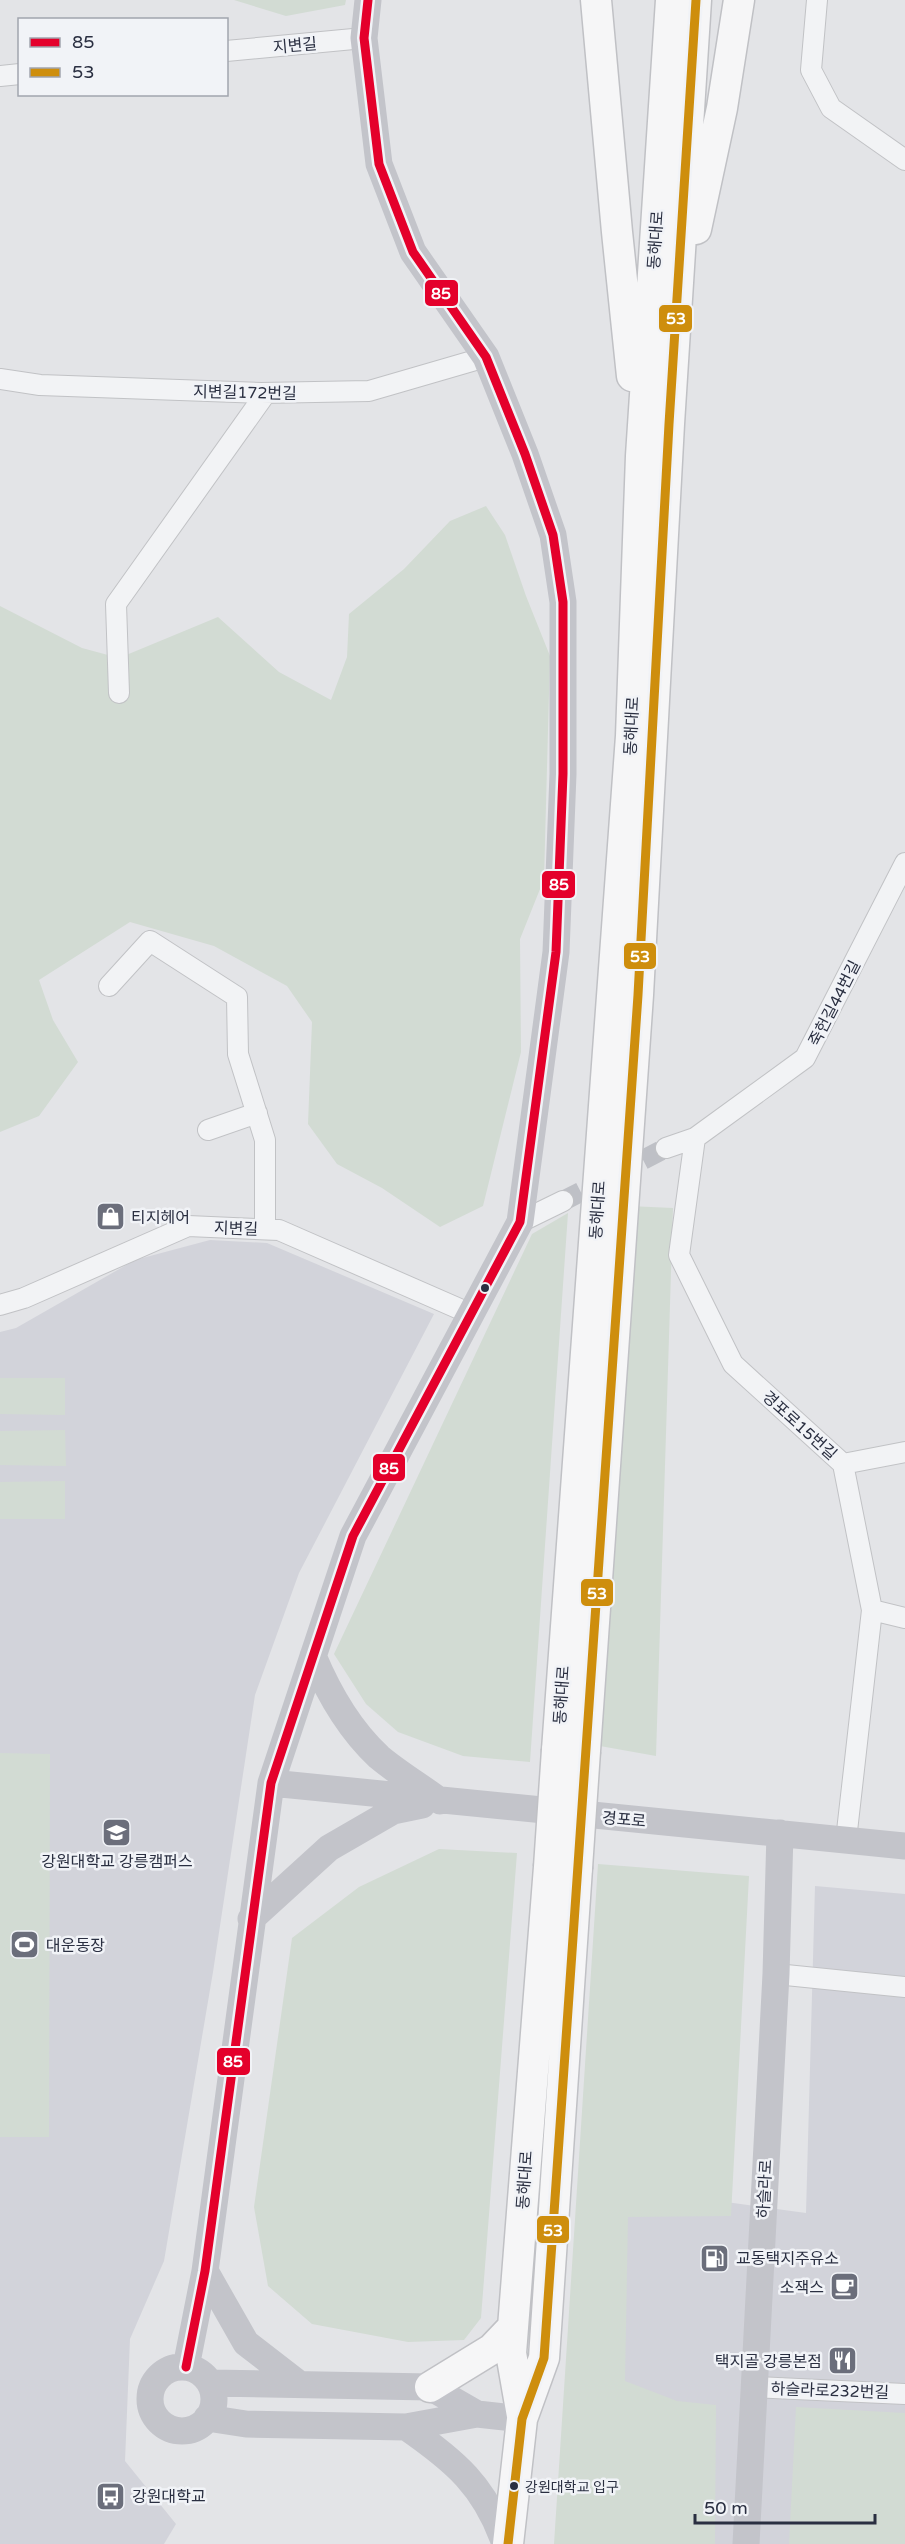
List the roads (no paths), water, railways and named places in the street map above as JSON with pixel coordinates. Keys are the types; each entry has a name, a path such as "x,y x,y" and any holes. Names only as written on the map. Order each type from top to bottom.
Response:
{"main road":[{"path":"596,0 617,232 641,456"},
{"name":"동해대로","path":"507,2544 522,2419 544,2358 563,1867 631,735 641,456 671,0"},
{"name":"동해대로","path":"571,1750 638,995 674,335 696,0"},
{"path":"674,335 722,108 739,0"},
{"name":"동해대로","path":"522,2419 511,2353 563,1867"},
{"path":"429,2386 492,2349 513,2327"}],"street":[{"path":"186,2367 205,2271 271,1783 353,1536 520,1222 556,952 563,774 563,602 553,535 525,454 486,357 413,252 379,164 364,38 368,0"},
{"path":"818,0 811,70 831,108 905,160"},
{"name":"지변길","path":"228,51 364,38"},
{"path":"0,76 18,74"},
{"name":"지변길172번길","path":"0,379 40,385 266,393 369,392 486,357"},
{"path":"119,693 116,604 266,393"},
{"name":"죽헌길44번길","path":"666,1148 695,1138 805,1058 905,863"},
{"path":"109,986 150,941 237,997 238,1054 265,1140 265,1229"},
{"path":"208,1130 257,1113"},
{"name":"경포로15번길","path":"695,1138 679,1255 733,1364 843,1464 872,1610 846,1840"},
{"path":"520,1222 563,1201"},
{"name":"지변길","path":"0,1305 24,1298 188,1226 279,1230 471,1314"},
{"path":"843,1464 905,1452"},
{"path":"872,1610 905,1618"},
{"path":"313,1656 322,1678 350,1723 379,1757 441,1801"},
{"name":"경포로","path":"271,1783 905,1846"},
{"path":"251,1919 328,1848 393,1811 441,1801"},
{"name":"하슬라로","path":"746,2544 776,1974 780,1833"},
{"path":"776,1974 905,1987"},
{"path":"205,2271 246,2343 298,2384"},
{"path":"186,2367 203,2375 210,2383 214,2402 207,2418 193,2429 175,2430 166,2427 153,2413 150,2404 153,2385 166,2371 186,2367"},
{"path":"210,2383 429,2386 477,2414"},
{"name":"하슬라로232번길","path":"754,2387 905,2394"},
{"path":"207,2418 246,2424 406,2427 477,2414 522,2419"},
{"path":"406,2427 446,2455 481,2491 507,2544"}],"tunnel":[{"path":"563,1201 666,1148"}],"place":[{"name":"티지헤어","path":"110,1217"},
{"name":"강원대학교 강릉캠퍼스","path":"117,1833"},
{"name":"대운동장","path":"25,1945"},
{"name":"교동택지주유소","path":"715,2258"},
{"name":"소잭스","path":"845,2287"},
{"name":"택지골 강릉본점","path":"843,2361"},
{"name":"강원대학교 입구","path":"514,2486"},
{"name":"강원대학교","path":"111,2496"}]}
